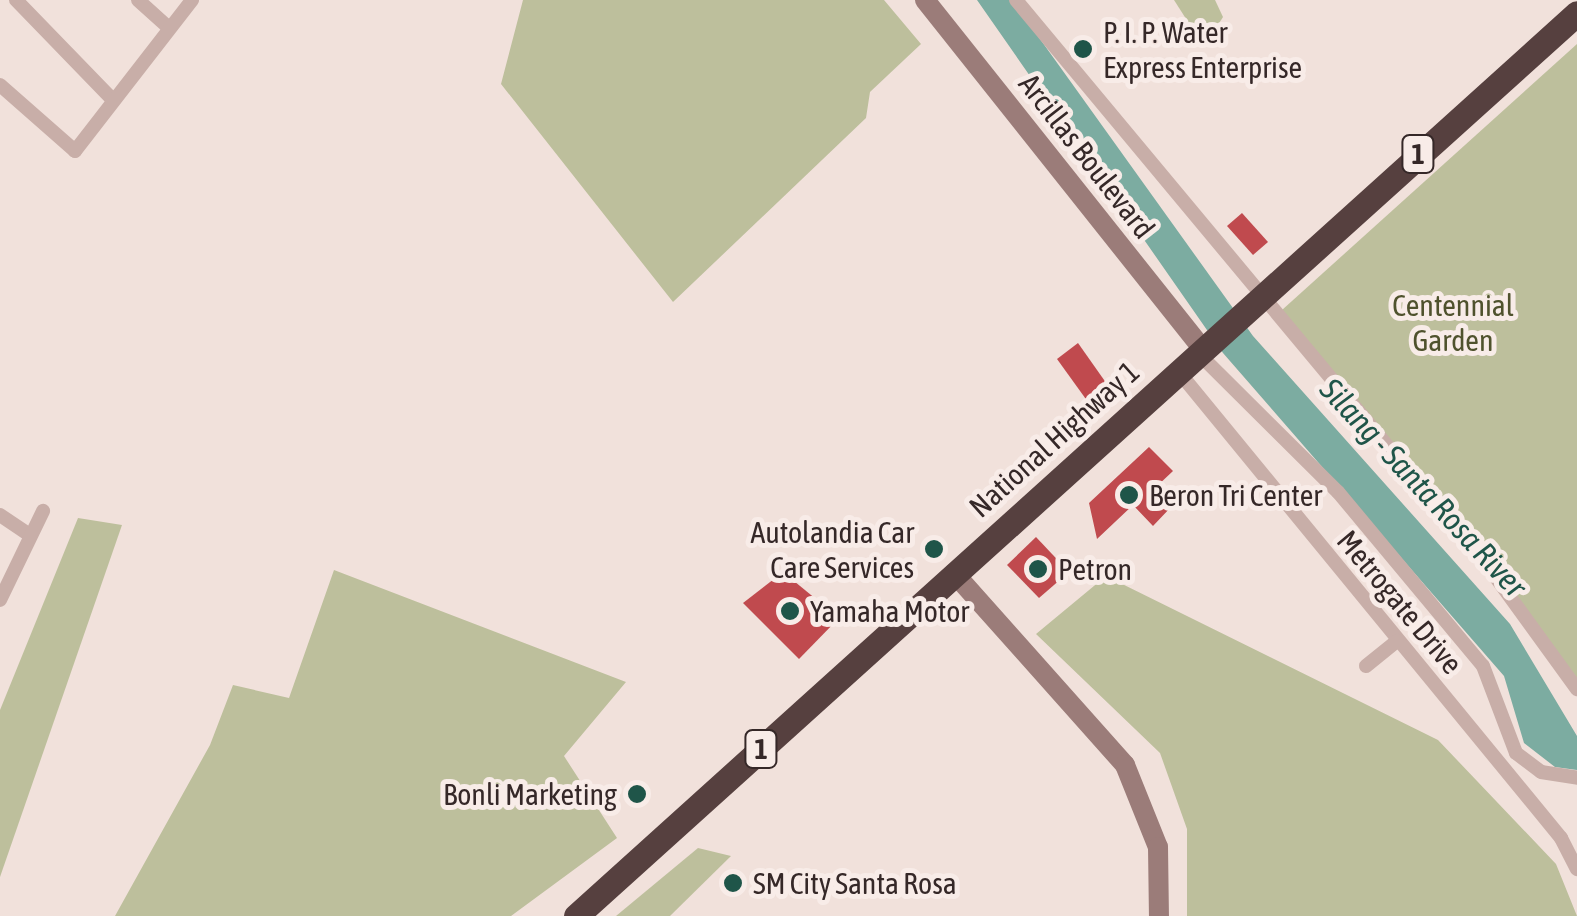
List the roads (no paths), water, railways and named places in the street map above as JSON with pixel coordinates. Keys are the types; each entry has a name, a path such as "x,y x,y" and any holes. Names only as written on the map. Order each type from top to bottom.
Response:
{"highway":[{"name":"National Highway 1","path":"576,916 1577,13"}],"main road":[{"name":"Arcillas Boulevard","path":"925,0 1194,359"},
{"path":"954,573 1125,765 1153,824 1159,916"}],"street":[{"path":"16,0 111,98"},
{"path":"138,0 169,28"},
{"path":"0,85 74,151 111,98 192,0"},
{"path":"1016,0 1258,298 1489,568 1577,689"},
{"path":"1194,359 1338,492 1483,666 1522,760 1577,778"},
{"name":"Metrogate Drive","path":"1194,359 1396,641 1561,838 1577,868"},
{"path":"1,597 43,510"},
{"path":"0,516 30,535"},
{"path":"1366,666 1396,641"}],"water":[{"path":"977,0 1012,0 1253,336 1510,624 1577,736 1577,770 1555,767 1524,743 1504,676 1223,353"}],"place":[{"name":"P. I. P. Water Express Enterprise","path":"1083,49"},
{"name":"Beron Tri Center","path":"1129,495"},
{"name":"Autolandia Car Care Services","path":"934,549"},
{"name":"Petron","path":"1038,569"},
{"name":"Yamaha Motor","path":"790,611"},
{"name":"Bonli Marketing","path":"637,794"},
{"name":"SM City Santa Rosa","path":"733,883"}],"park label":[{"name":"Centennial Garden","path":"1453,322"}],"water label":[{"name":"Silang - Santa Rosa River","path":"1423,488"}]}
